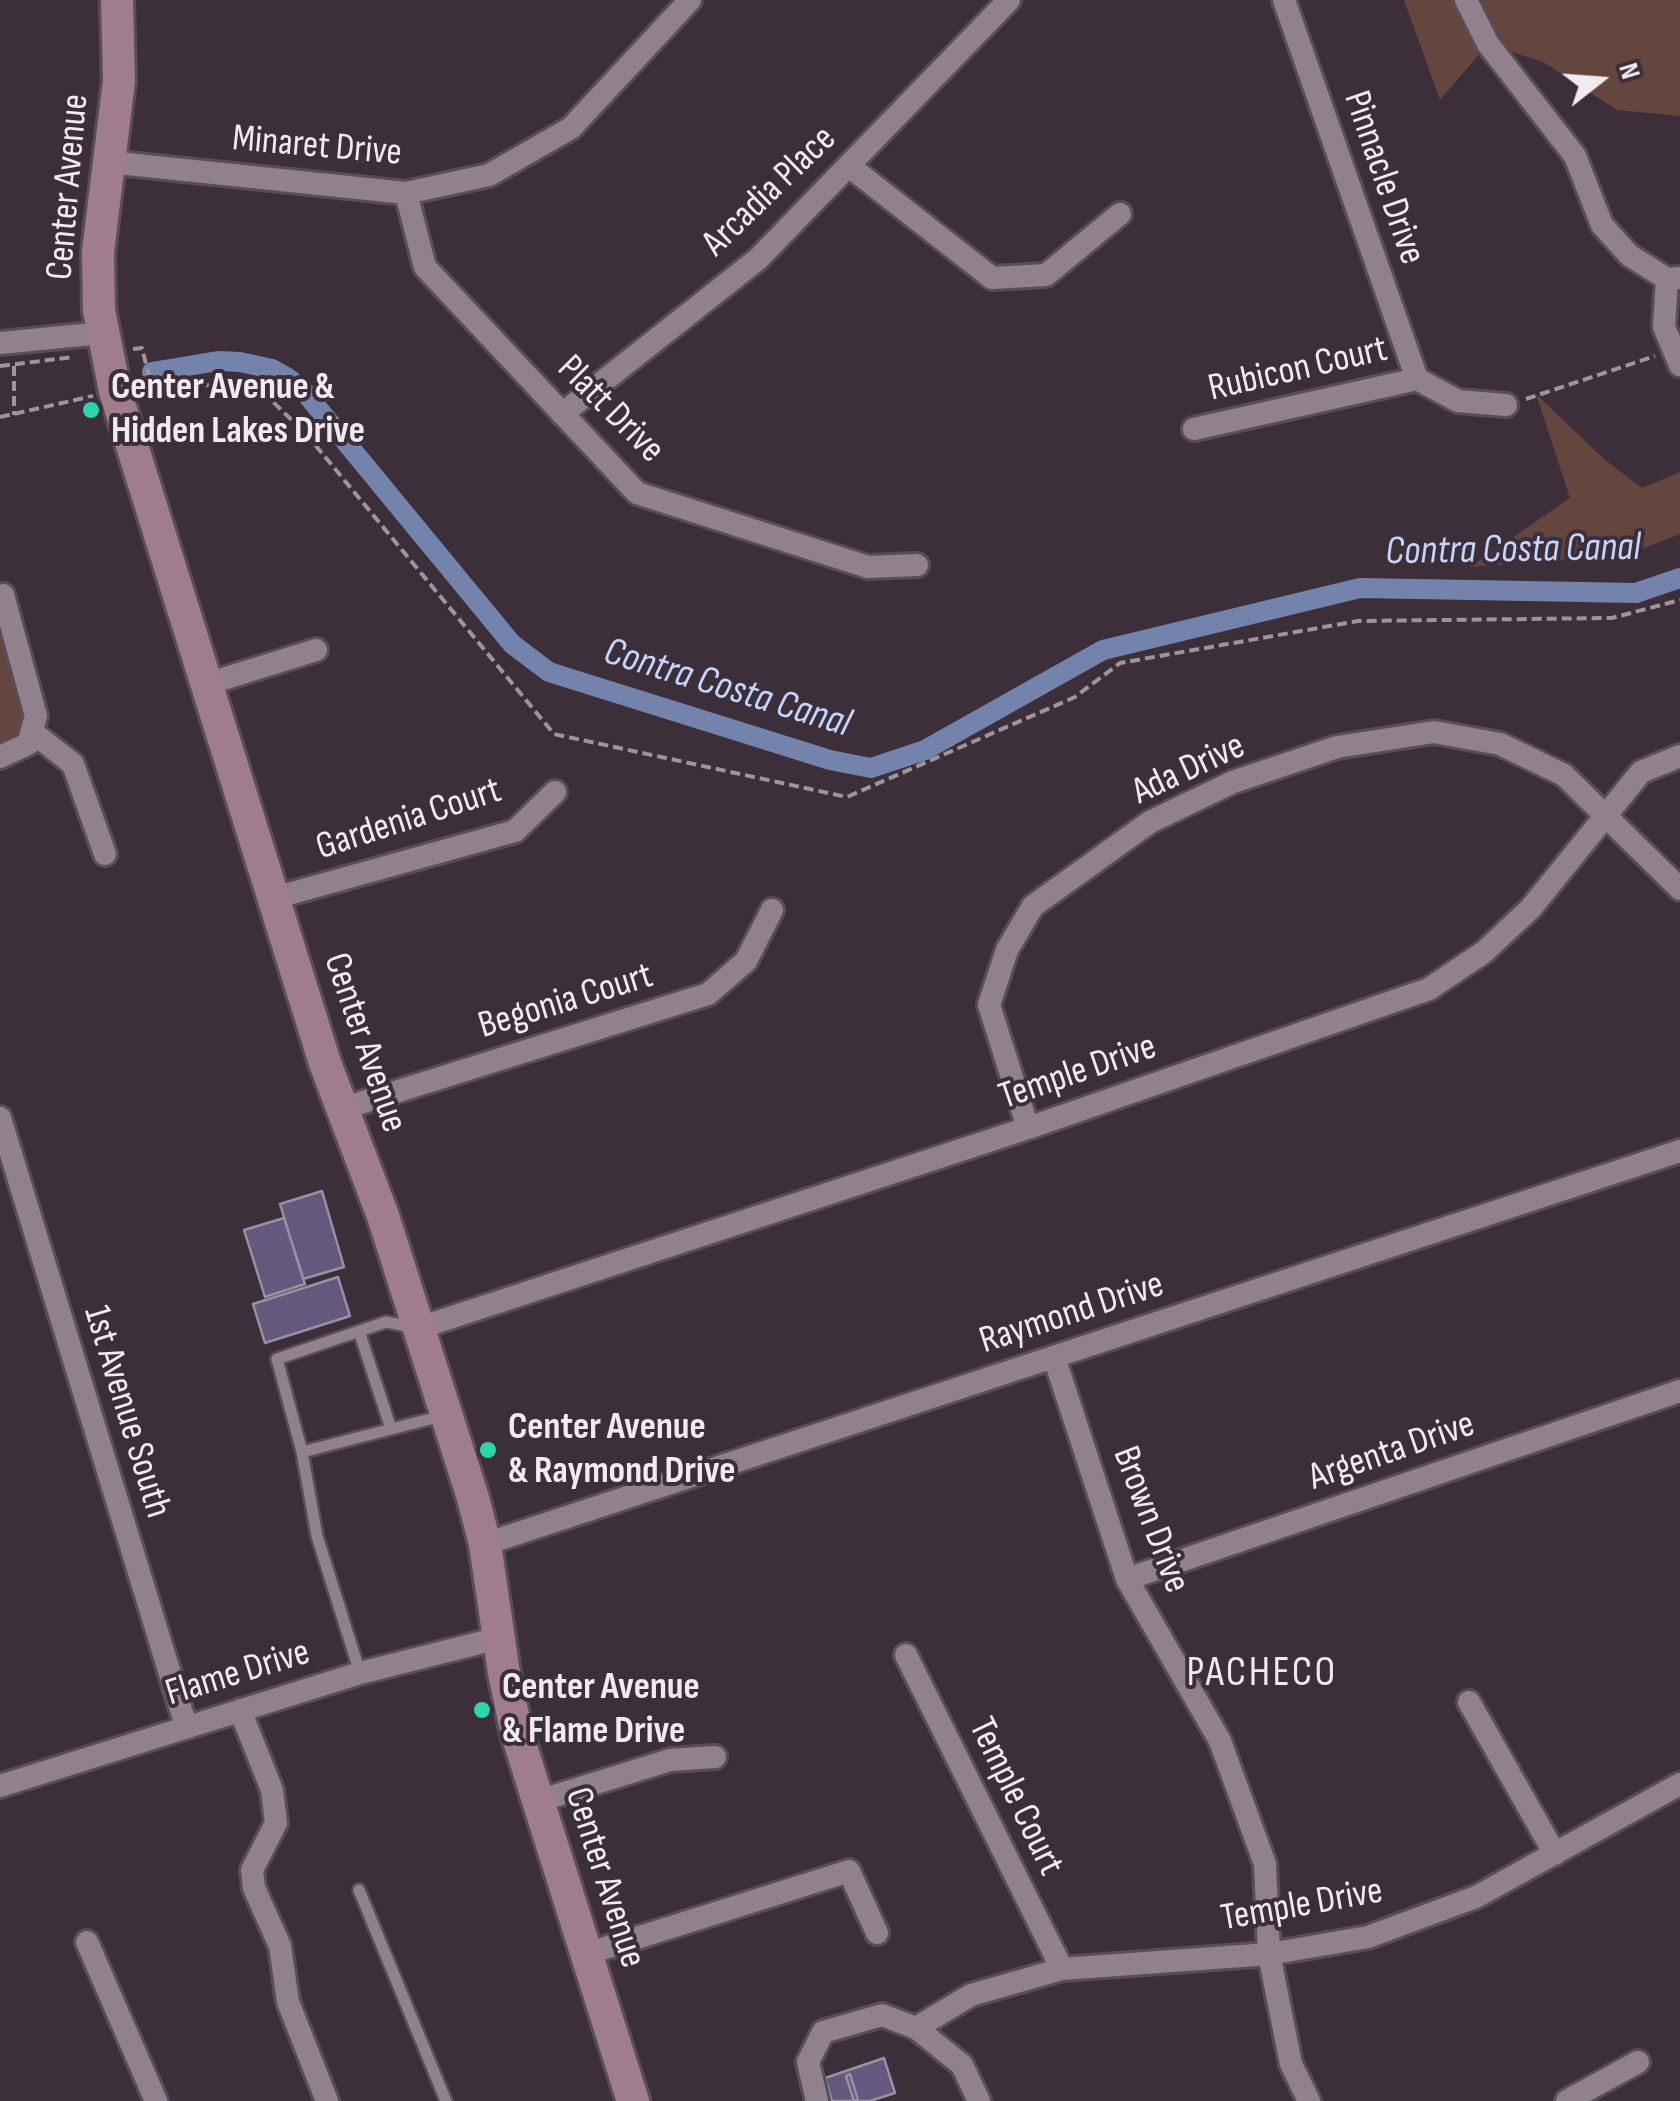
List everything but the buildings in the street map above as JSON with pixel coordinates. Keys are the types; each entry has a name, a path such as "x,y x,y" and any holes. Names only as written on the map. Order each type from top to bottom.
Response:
{"street":[{"name":"Center Avenue","path":"117,0 119,80 98,242 104,343 115,391 341,1109 383,1216 446,1415 485,1544 517,1734 632,2100"},
{"name":"Minaret Drive","path":"108,162 406,193 489,175 571,128 690,0"},
{"name":"Arcadia Place","path":"562,414 758,259 1009,0"},
{"name":"Pinnacle Drive","path":"1284,0 1416,379"},
{"path":"1466,0 1488,44 1576,156 1602,225 1629,255 1673,278 1664,328 1677,357"},
{"path":"848,166 992,278 1046,275 1120,214"},
{"name":"Platt Drive","path":"406,193 425,266 637,493 868,567 917,565"},
{"path":"0,343 104,343"},
{"path":"1416,379 1458,401 1506,406"},
{"name":"Rubicon Court","path":"1194,429 1416,379"},
{"path":"0,757 28,744 36,716 3,595"},
{"path":"207,684 316,650"},
{"path":"32,732 72,764 105,854"},
{"name":"Ada Drive","path":"1028,1128 989,1005 1007,950 1033,906 1150,822 1233,782 1338,747 1434,732 1500,744 1564,775 1680,889"},
{"name":"Temple Drive","path":"419,1328 1028,1128 1428,990 1484,952 1531,908 1641,772 1680,756"},
{"name":"Gardenia Court","path":"274,898 515,832 555,792"},
{"name":"Begonia Court","path":"341,1109 708,994 746,961 772,910"},
{"name":"1st Avenue South","path":"0,1118 186,1726"},
{"name":"Raymond Drive","path":"485,1544 1680,1151"},
{"name":"Brown Drive","path":"1054,1357 1128,1578 1220,1741 1265,1864 1269,1954 1291,2064 1310,2101"},
{"name":"Argenta Drive","path":"1128,1578 1680,1391"},
{"name":"Flame Drive","path":"0,1786 360,1673 499,1638"},
{"name":"Temple Court","path":"906,1655 1062,1970"},
{"path":"1469,1702 1555,1854"},
{"path":"240,1710 272,1790 276,1824 252,1870 254,1888 280,1946 288,2002 327,2101"},
{"path":"538,1802 670,1760 715,1757"},
{"name":"Temple Drive","path":"916,2028 970,1995 1062,1970 1269,1954 1368,1937 1476,1896 1680,1784"},
{"path":"586,1954 849,1871 877,1932"},
{"path":"87,1942 156,2101"},
{"path":"817,2101 808,2062 824,2032 882,2015 916,2028 962,2065 979,2101"},
{"path":"1566,2101 1638,2062"}],"lane":[{"path":"360,1673 317,1536 302,1452 278,1359 386,1322 419,1328"},
{"path":"359,1331 391,1429"},
{"path":"302,1452 446,1415"},
{"path":"359,1890 446,2101"}],"path":[{"path":"0,366 69,360 104,343 142,348 153,392 202,385 264,393 306,435 554,734 847,797 1075,696 1120,663 1358,622 1612,618 1680,600"},
{"path":"1506,406 1677,357"},
{"path":"14,366 14,415"},
{"path":"0,417 115,391"}],"shaded area":[{"path":"1404,0 1680,0 1680,116 1617,110 1543,62 1488,44 1440,100"},
{"path":"1536,394 1604,459 1642,488 1680,472 1680,534 1629,554 1470,567 1570,498"},
{"path":"0,588 26,671 28,744 0,757"}],"waterway":[{"name":"Contra Costa Canal","path":"152,372 218,361 272,369 288,378 302,389 512,644 549,672 830,760 871,768 925,750 1103,650 1360,588 1636,593 1680,578"}],"place":[{"name":"Center Avenue & Hidden Lakes Drive","path":"91,410"},
{"name":"Center Avenue & Raymond Drive","path":"488,1450"},
{"name":"Center Avenue & Flame Drive","path":"482,1710"}],"district":[{"name":"PACHECO","path":"1262,1674"}]}
